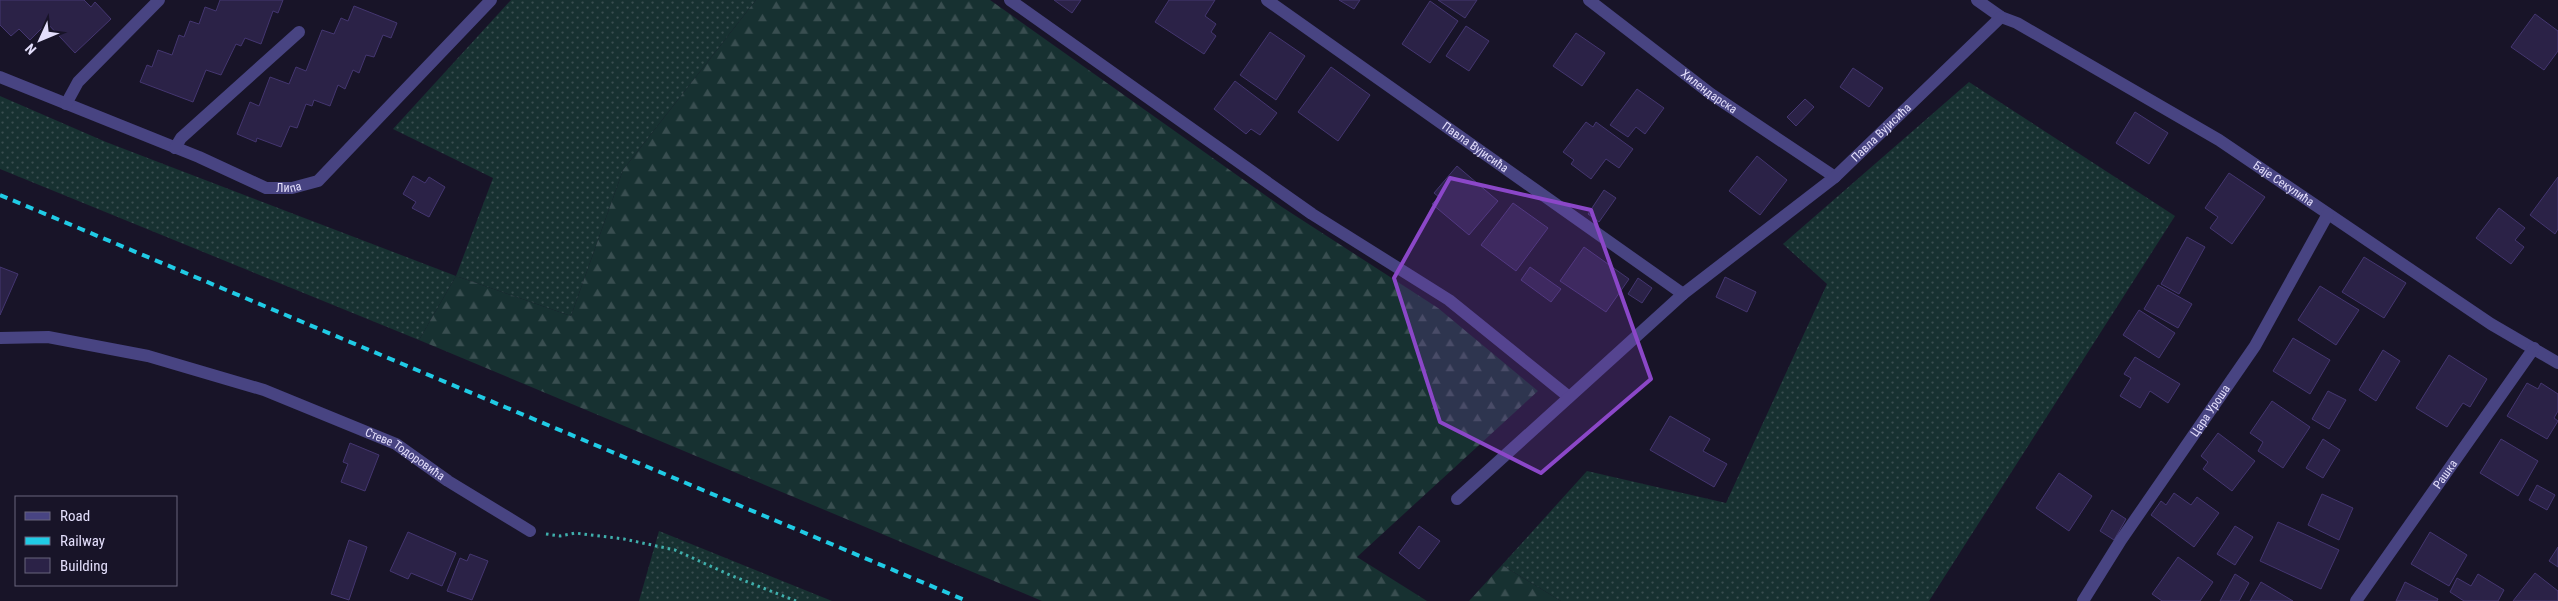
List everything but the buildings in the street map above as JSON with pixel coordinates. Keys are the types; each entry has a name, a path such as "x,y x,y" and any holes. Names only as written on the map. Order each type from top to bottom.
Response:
{"street":[{"path":"66,104 78,82 159,0"},
{"name":"Липа","path":"0,77 175,148 266,188 292,188 318,181 491,0"},
{"path":"1010,0 1304,208 1449,300 1569,397"},
{"name":"Павла Вујисића","path":"1267,0 1682,294"},
{"name":"Хилендарска","path":"1588,0 1711,94 1835,178"},
{"name":"Баје Секулића","path":"1976,0 2001,17 2017,23 2219,140 2491,324 2558,363"},
{"name":"Павла Вујисића","path":"1457,499 1682,294 1835,178 2001,17"},
{"path":"175,148 181,138 299,32"},
{"name":"Цара Уроша","path":"2083,601 2121,540 2255,346 2328,214"},
{"name":"Стеве Тодоровића","path":"0,338 48,336 148,356 264,390 396,444 448,480 530,531"},
{"name":"Рашка","path":"2356,601 2534,348"}],"path":[{"path":"530,531 560,536 575,533 675,550 796,601"}],"highlighted area":[{"path":"1450,178 1591,210 1651,379 1541,473 1440,422 1394,278"}],"green space":[{"path":"511,0 756,0 623,170 571,316 456,276 493,178 393,129"},
{"path":"756,0 990,0 1282,207 1438,308 1538,391 1357,557 1427,601 1042,601 419,340 456,276 571,316 623,170"},
{"path":"1969,82 2175,216 1929,601 1561,601 1502,565 1587,471 1726,503 1827,284 1783,244"},
{"path":"0,96 106,142 456,276 419,340 0,169"},
{"path":"659,531 832,601 639,601"},
{"path":"1502,565 1561,601 1469,601"}],"railway":[{"path":"0,195 967,601"}]}
